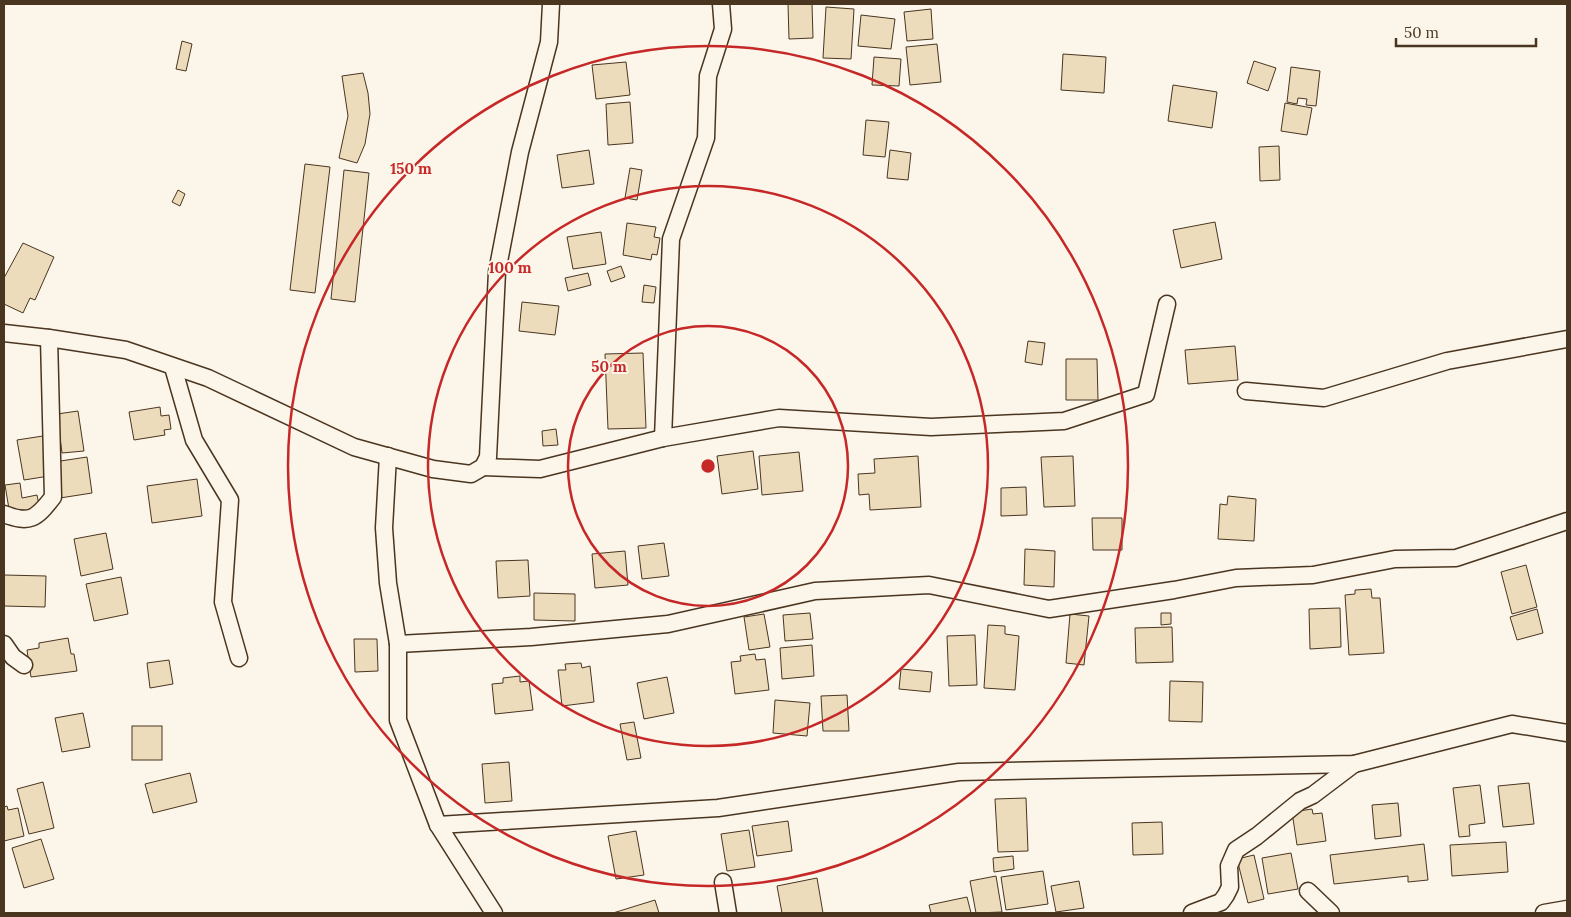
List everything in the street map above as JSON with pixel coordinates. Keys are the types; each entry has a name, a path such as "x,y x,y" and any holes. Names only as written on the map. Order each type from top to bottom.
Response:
{"street":[{"path":"482,468 488,457 497,272 520,152 549,42 551,4"},
{"path":"663,438 671,239 706,138 708,76 723,29 721,4"},
{"path":"4,334 49,338 126,350 208,378 354,447 432,469 471,474 482,468 540,469 663,438 779,418 931,427 1064,421 1146,394 1167,304"},
{"path":"4,514 22,521 31,518 40,514 53,497 49,338"},
{"path":"1246,391 1324,398 1447,361 1567,339"},
{"path":"173,367 194,440 230,500 223,602 238,658"},
{"path":"388,456 384,528 388,583 398,644 398,720 438,825 494,913"},
{"path":"398,644 531,637 668,624 815,591 929,586 1048,609 1174,590 1236,578 1313,574 1395,559 1456,558 1567,521"},
{"path":"4,644 13,657 24,665"},
{"path":"438,825 718,808 959,772 1354,764 1512,724 1567,733"},
{"path":"1192,913 1221,902 1226,895 1230,886 1229,866 1236,850 1258,836 1300,801 1313,795 1354,764"},
{"path":"724,882 728,913"},
{"path":"1308,892 1331,913"},
{"path":"1544,913 1567,909"}],"building":[{"path":"788,4 812,4 813,38 789,39"},
{"path":"826,7 854,9 851,59 823,58"},
{"path":"931,9 933,39 907,41 904,12"},
{"path":"861,15 895,19 891,49 858,46"},
{"path":"182,41 192,44 186,71 176,69"},
{"path":"937,44 941,82 910,85 906,47"},
{"path":"1063,54 1106,57 1104,93 1061,90"},
{"path":"874,57 901,59 899,86 872,85"},
{"path":"1254,61 1276,68 1268,91 1247,83"},
{"path":"626,62 630,95 596,99 592,65"},
{"path":"1291,67 1320,71 1316,106 1306,105 1307,99 1298,98 1297,104 1287,102"},
{"path":"363,73 368,93 370,114 365,144 357,163 339,158 348,116 342,76"},
{"path":"1173,85 1217,92 1212,128 1168,121"},
{"path":"630,102 633,143 608,145 606,104"},
{"path":"1285,103 1312,108 1307,135 1281,131"},
{"path":"866,120 889,122 885,157 863,155"},
{"path":"1279,146 1280,180 1260,181 1259,147"},
{"path":"589,150 594,184 562,188 557,155"},
{"path":"890,150 911,153 908,180 887,178"},
{"path":"305,164 330,167 315,293 290,290"},
{"path":"630,168 642,170 637,200 625,198"},
{"path":"344,170 369,173 355,302 331,299"},
{"path":"178,190 185,194 180,206 172,202"},
{"path":"1215,222 1222,259 1181,268 1173,230"},
{"path":"627,223 656,227 654,237 660,238 657,255 652,254 651,260 623,255"},
{"path":"601,232 606,264 573,269 567,237"},
{"path":"23,243 54,257 35,300 30,298 23,313 4,304 4,278"},
{"path":"621,266 625,277 611,282 607,271"},
{"path":"588,273 591,285 568,291 565,278"},
{"path":"644,285 656,287 654,303 642,302"},
{"path":"522,302 559,306 555,335 519,331"},
{"path":"1028,341 1045,343 1042,365 1025,362"},
{"path":"1235,346 1238,380 1188,384 1185,350"},
{"path":"643,353 646,428 608,429 605,354"},
{"path":"1066,359 1097,359 1098,400 1066,400"},
{"path":"160,407 161,416 169,415 171,429 164,430 165,435 134,440 129,412"},
{"path":"78,411 84,451 62,453 57,414"},
{"path":"556,429 558,445 543,446 542,431"},
{"path":"43,436 49,476 24,480 17,440"},
{"path":"753,451 758,489 722,494 717,456"},
{"path":"799,452 803,491 762,495 759,456"},
{"path":"918,456 921,507 870,510 869,494 859,495 858,474 875,473 874,459"},
{"path":"1073,456 1075,506 1044,507 1041,457"},
{"path":"87,457 92,493 60,498 54,462"},
{"path":"197,479 202,516 152,523 147,486"},
{"path":"20,483 22,498 37,495 40,510 10,515 5,485"},
{"path":"1026,487 1027,515 1001,516 1001,488"},
{"path":"1228,496 1256,499 1254,541 1218,539 1220,504 1227,505"},
{"path":"1092,518 1122,518 1122,550 1093,550"},
{"path":"106,533 113,569 81,576 74,539"},
{"path":"664,543 669,576 642,579 638,546"},
{"path":"1025,549 1055,551 1054,587 1024,585"},
{"path":"625,551 628,585 595,588 592,554"},
{"path":"528,560 530,596 498,598 496,561"},
{"path":"1526,565 1537,607 1512,614 1501,572"},
{"path":"4,575 46,576 45,607 4,606"},
{"path":"121,577 128,614 94,621 86,584"},
{"path":"1371,589 1372,598 1380,598 1384,653 1349,655 1345,595 1355,594 1355,590"},
{"path":"534,593 575,594 575,621 534,620"},
{"path":"1340,608 1341,647 1310,649 1309,609"},
{"path":"1537,609 1543,633 1517,640 1510,617"},
{"path":"810,613 813,639 785,641 783,615"},
{"path":"1161,613 1171,613 1171,624 1161,625"},
{"path":"764,614 770,647 749,650 744,617"},
{"path":"1070,614 1089,616 1084,665 1066,663"},
{"path":"988,625 1005,626 1005,634 1019,636 1015,690 984,688"},
{"path":"1172,627 1173,662 1136,663 1135,628"},
{"path":"975,635 977,685 949,686 947,636"},
{"path":"68,638 71,654 74,654 77,671 31,677 27,650 39,648 39,643"},
{"path":"354,639 377,639 378,671 355,672"},
{"path":"812,645 814,676 782,679 780,648"},
{"path":"755,654 756,660 765,659 769,690 735,694 731,662 741,661 740,656"},
{"path":"169,660 173,684 150,688 147,663"},
{"path":"581,663 582,668 590,666 594,702 562,706 558,670 566,670 565,664"},
{"path":"901,669 932,672 930,692 899,689"},
{"path":"520,676 520,682 529,681 533,710 495,714 492,684 503,683 503,678"},
{"path":"667,677 674,713 644,719 637,683"},
{"path":"1170,681 1203,682 1202,722 1169,721"},
{"path":"847,695 849,731 823,731 821,696"},
{"path":"775,700 810,703 807,736 773,733"},
{"path":"83,713 90,747 62,752 55,718"},
{"path":"634,722 641,758 627,760 620,724"},
{"path":"132,726 162,726 162,760 132,760"},
{"path":"509,762 512,801 485,803 482,764"},
{"path":"190,773 197,802 153,813 145,784"},
{"path":"43,782 54,828 29,834 17,789"},
{"path":"1529,783 1534,824 1503,827 1498,786"},
{"path":"1480,785 1485,823 1469,825 1470,836 1459,837 1453,788"},
{"path":"1026,798 1028,851 998,852 995,799"},
{"path":"1398,803 1401,836 1375,839 1372,805"},
{"path":"7,806 8,810 18,808 24,836 4,841 4,807"},
{"path":"1312,809 1313,814 1322,813 1326,841 1297,845 1292,812"},
{"path":"788,821 792,851 757,856 752,826"},
{"path":"1162,822 1163,854 1133,855 1132,823"},
{"path":"749,830 755,867 727,871 721,834"},
{"path":"636,831 644,875 616,879 608,836"},
{"path":"41,839 54,879 24,888 12,848"},
{"path":"1506,842 1508,872 1452,876 1450,845"},
{"path":"1424,844 1428,880 1408,882 1408,876 1334,884 1330,855"},
{"path":"1291,853 1298,889 1268,894 1262,858"},
{"path":"1254,855 1264,899 1248,903 1237,859"},
{"path":"1013,856 1014,869 994,872 993,858"},
{"path":"1043,871 1048,904 1006,910 1001,877"},
{"path":"996,876 1002,912 976,913 970,881"},
{"path":"817,878 823,913 782,913 777,886"},
{"path":"1079,881 1084,908 1056,912 1051,886"},
{"path":"967,897 971,913 931,913 929,905"},
{"path":"655,900 659,913 613,913"}]}
